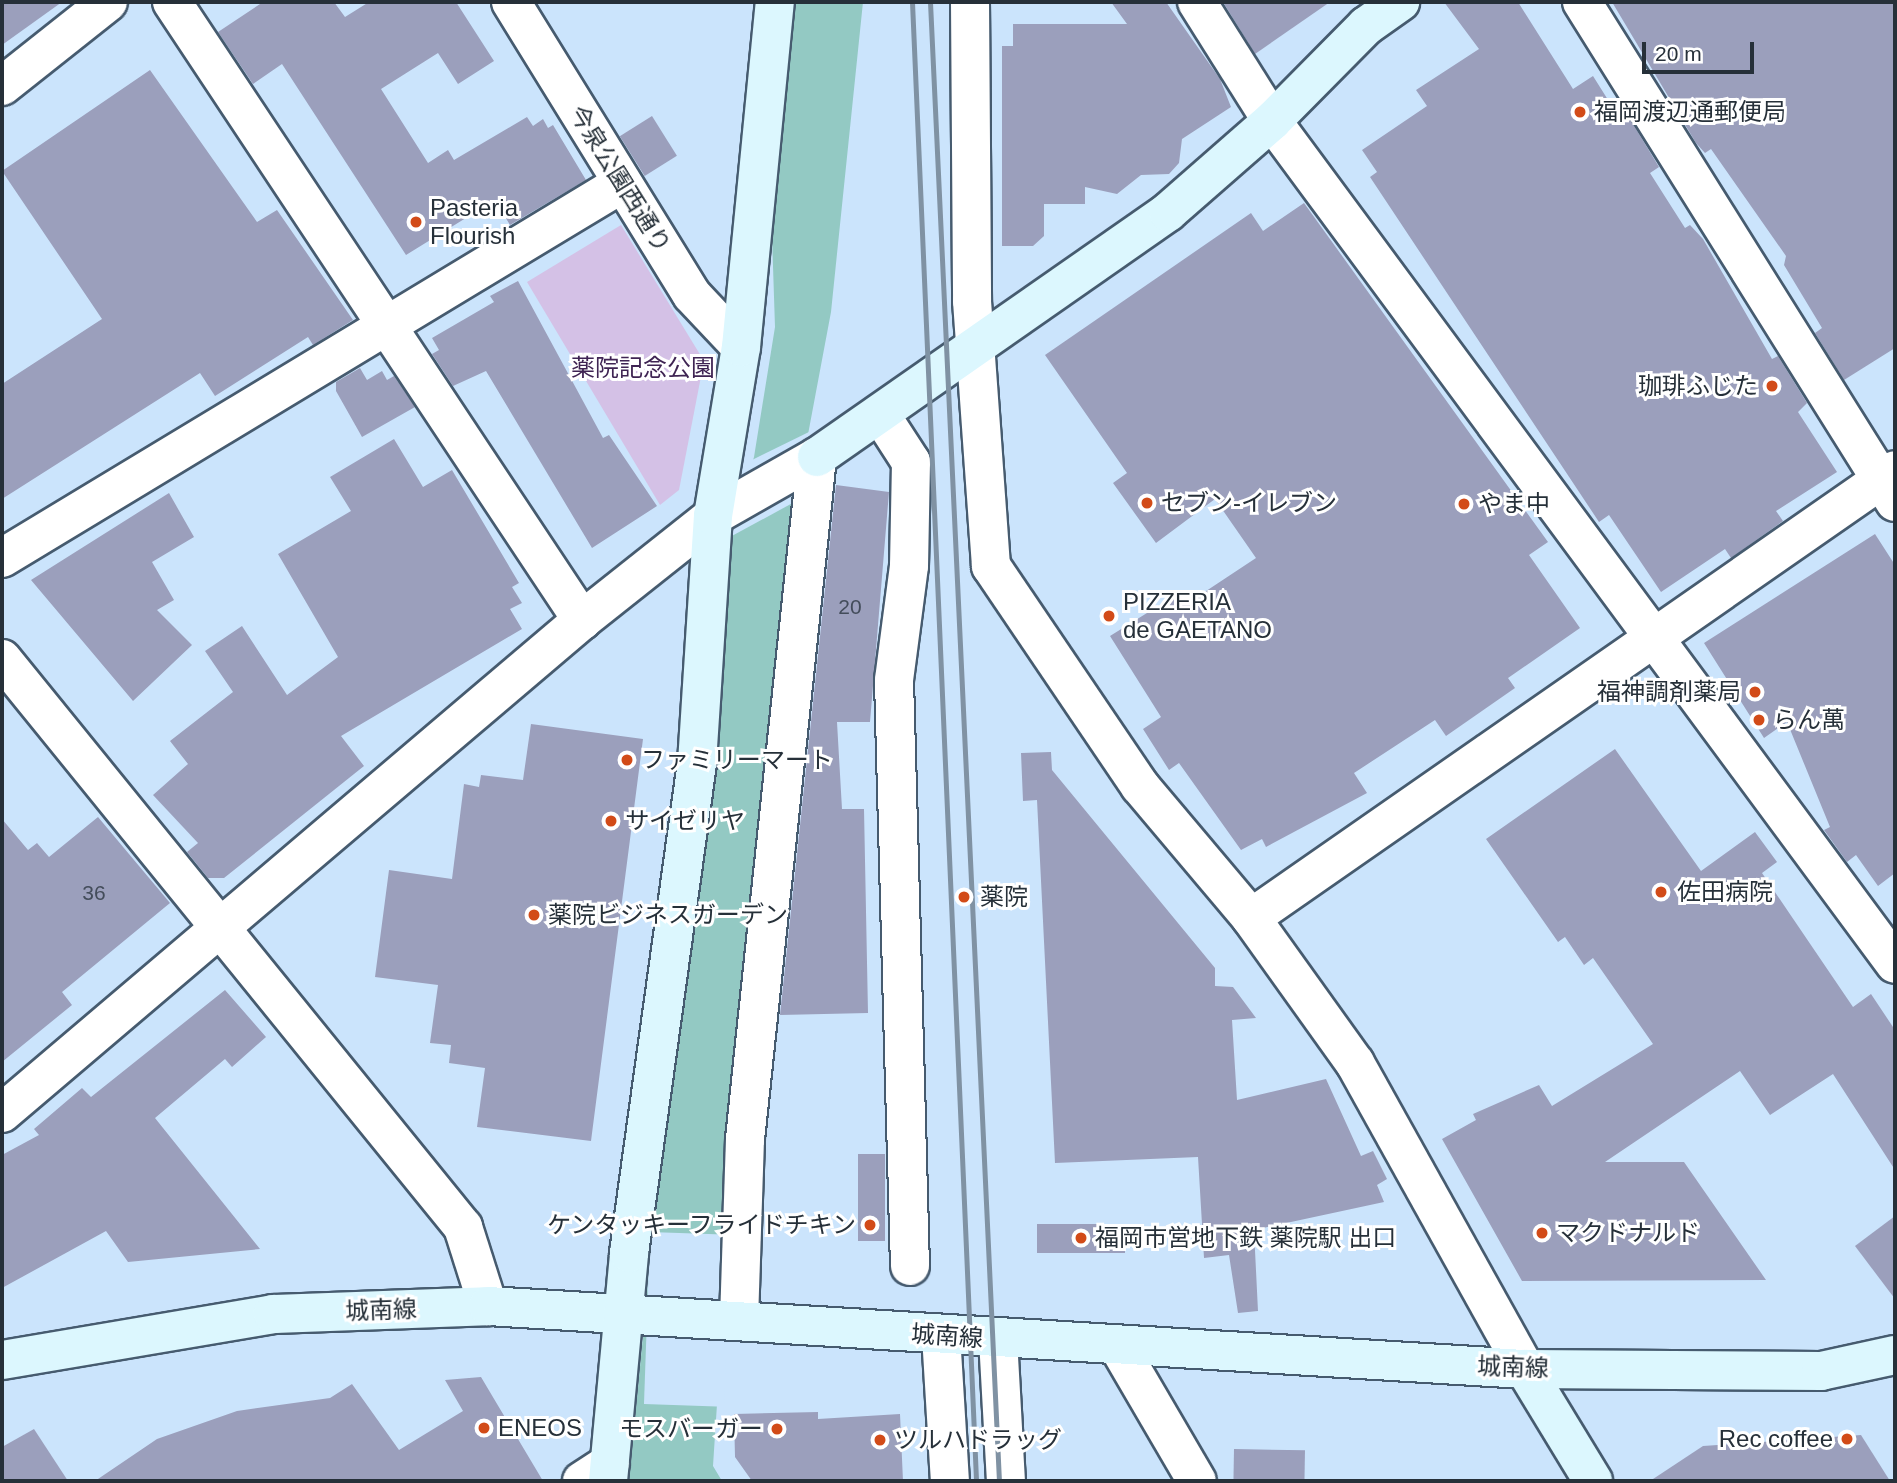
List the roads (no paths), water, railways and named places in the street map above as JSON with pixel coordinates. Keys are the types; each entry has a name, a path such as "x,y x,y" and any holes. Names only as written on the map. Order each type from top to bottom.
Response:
{"street":[{"path":"2,86 108,2"},
{"path":"172,2 582,620"},
{"name":"今泉公園西通り","path":"511,2 692,295 741,347"},
{"path":"600,1475 633,1312 725,508 775,2"},
{"path":"971,2 975,349 991,566 1140,786 1251,918 1355,1063 1525,1369 1594,1481"},
{"path":"1197,2 1272,121 1895,964"},
{"path":"2,1113 582,620 725,508 814,458 880,414 1168,212 1272,121 1366,26 1400,2"},
{"path":"1251,918 1655,637 1891,484 1582,2"},
{"path":"2,558 621,184"},
{"path":"880,414 911,462 909,566 894,680 910,1266"},
{"path":"733,1319 745,1139 814,458"},
{"path":"2,659 463,1227 488,1306"},
{"name":"城南線","path":"2,1360 272,1314 488,1306 633,1312 998,1339 1525,1369 1821,1371 1895,1355"},
{"path":"941,1335 950,1481"},
{"path":"998,1339 1006,1481"},
{"path":"1118,1346 1196,1481"}],"railway":[{"path":"912,2 976,1481"},
{"path":"930,2 999,1481"}],"place":[{"name":"福岡渡辺通郵便局","path":"1580,112"},
{"name":"Pasteria Flourish","path":"416,222"},
{"name":"珈琲ふじた","path":"1772,386"},
{"name":"セブン-イレブン","path":"1147,503"},
{"name":"やま中","path":"1464,504"},
{"name":"PIZZERIA de GAETANO","path":"1109,616"},
{"name":"福神調剤薬局","path":"1755,692"},
{"name":"らん萬","path":"1759,720"},
{"name":"ファミリーマート","path":"627,760"},
{"name":"サイゼリヤ","path":"611,821"},
{"name":"佐田病院","path":"1661,892"},
{"name":"薬院","path":"964,897"},
{"name":"薬院ビジネスガーデン","path":"534,915"},
{"name":"ケンタッキーフライドチキン","path":"870,1225"},
{"name":"マクドナルド","path":"1542,1233"},
{"name":"福岡市営地下鉄 薬院駅 出口","path":"1081,1238"},
{"name":"ENEOS","path":"484,1428"},
{"name":"モスバーガー","path":"777,1429"},
{"name":"Rec coffee","path":"1847,1439"},
{"name":"ツルハドラッグ","path":"880,1440"}],"park label":[{"name":"薬院記念公園","path":"643,368"}]}
